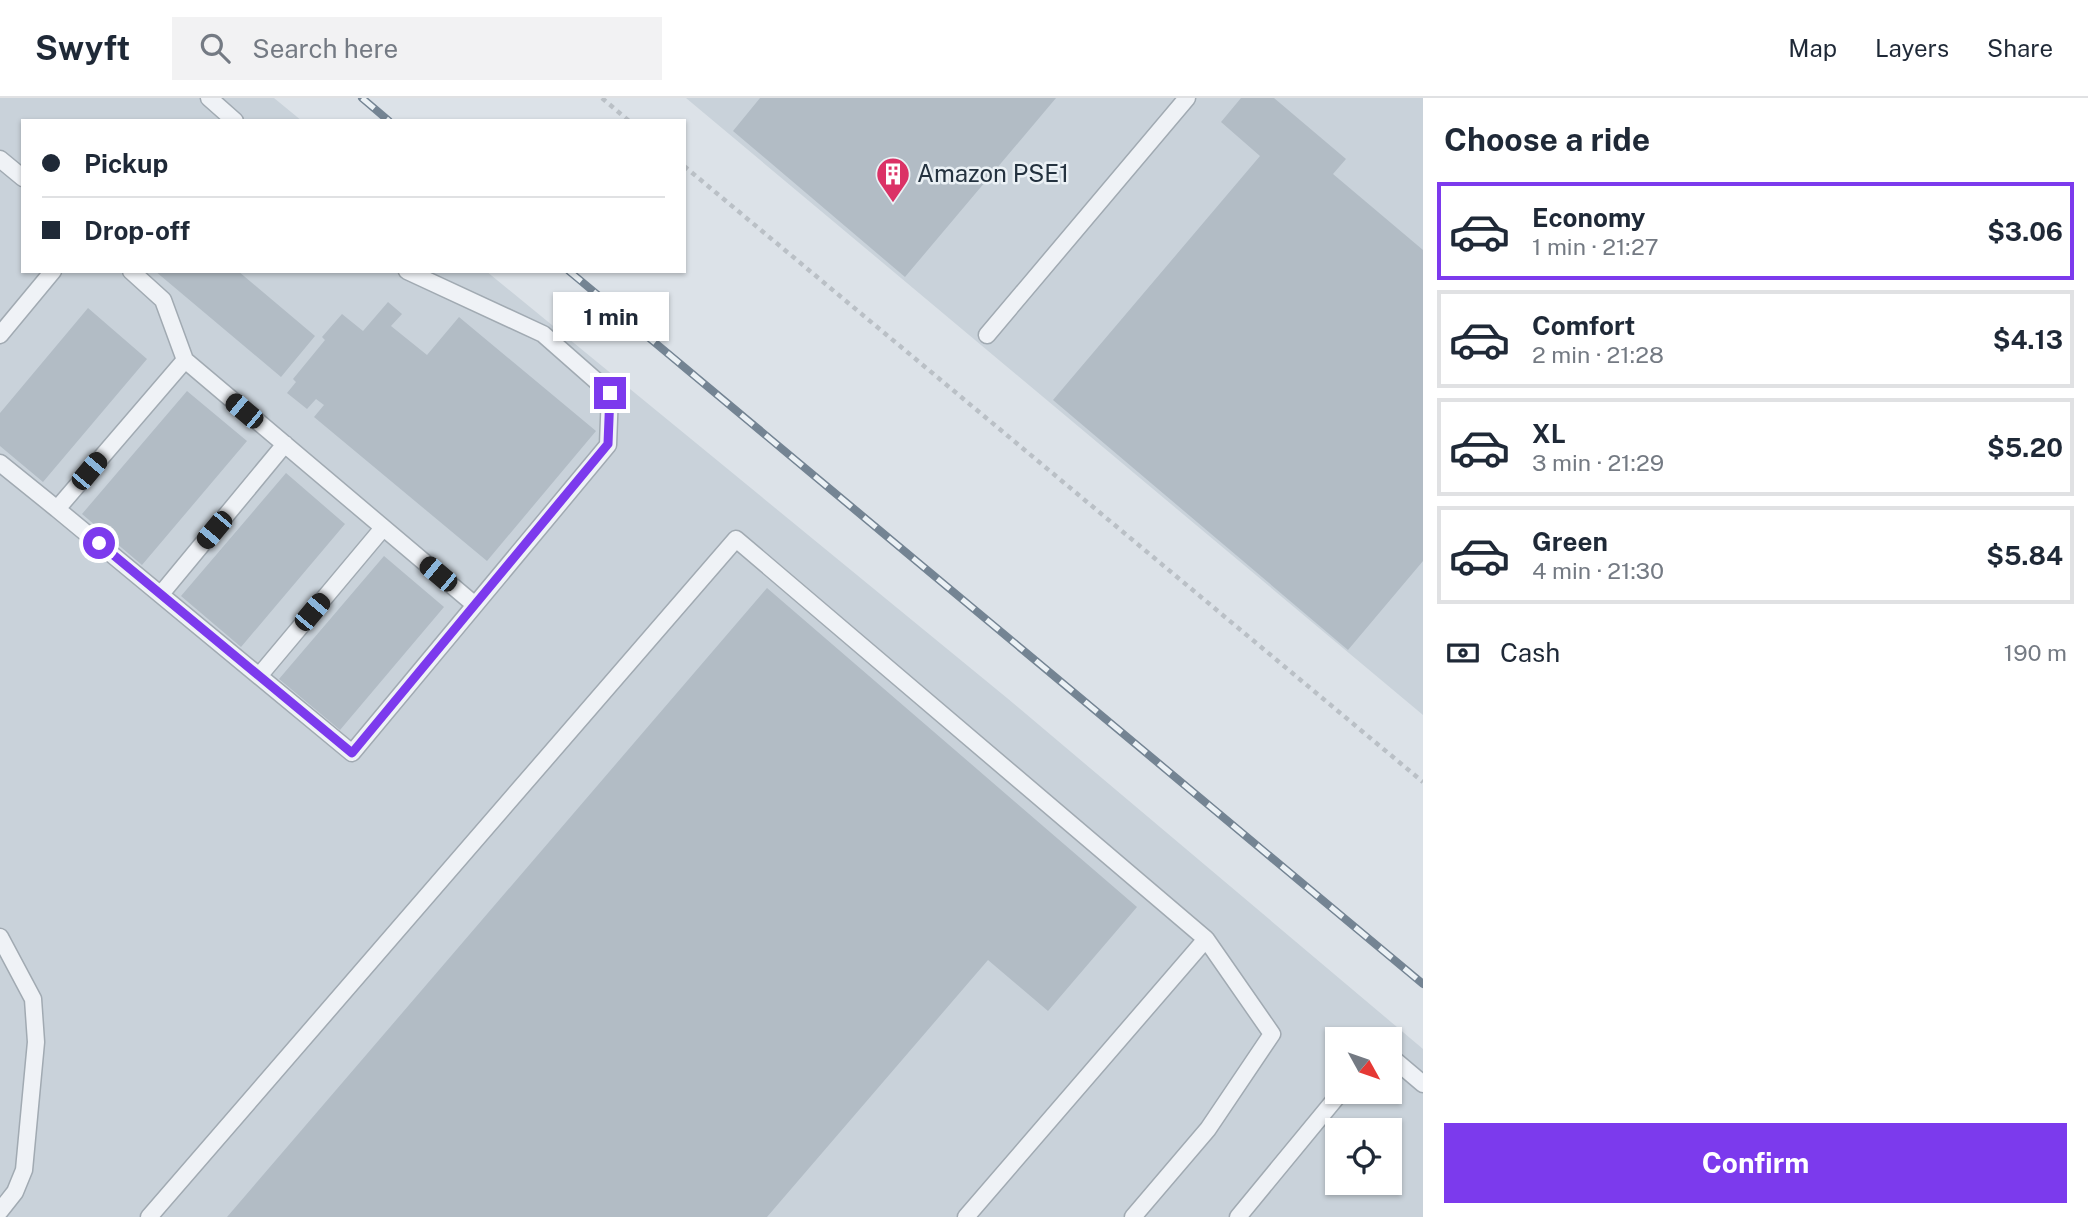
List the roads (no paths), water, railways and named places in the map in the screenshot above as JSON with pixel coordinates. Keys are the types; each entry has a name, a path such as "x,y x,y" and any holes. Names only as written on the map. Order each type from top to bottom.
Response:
{"lane":[{"path":"209,98 233,119"},
{"path":"987,335 1187,98"},
{"path":"0,159 21,176"},
{"path":"0,335 51,273"},
{"path":"133,273 163,300 185,360 475,605"},
{"path":"0,463 352,753 608,444 610,393 543,334 411,273"},
{"path":"57,509 185,360"},
{"path":"161,594 285,444"},
{"path":"258,676 383,528"},
{"path":"149,1217 736,539 1206,939 1272,1034 1208,1129 1133,1217"},
{"path":"0,937 33,999 36,1042 24,1170 15,1192 0,1211"},
{"path":"966,1217 1206,939"},
{"path":"1402,1066 1423,1084"},
{"path":"1238,1217 1331,1104"}],"railway":[{"path":"362,98 387,119"},
{"path":"571,273 1423,984"}],"place":[{"name":"Amazon PSE1","path":"893,204"}]}
